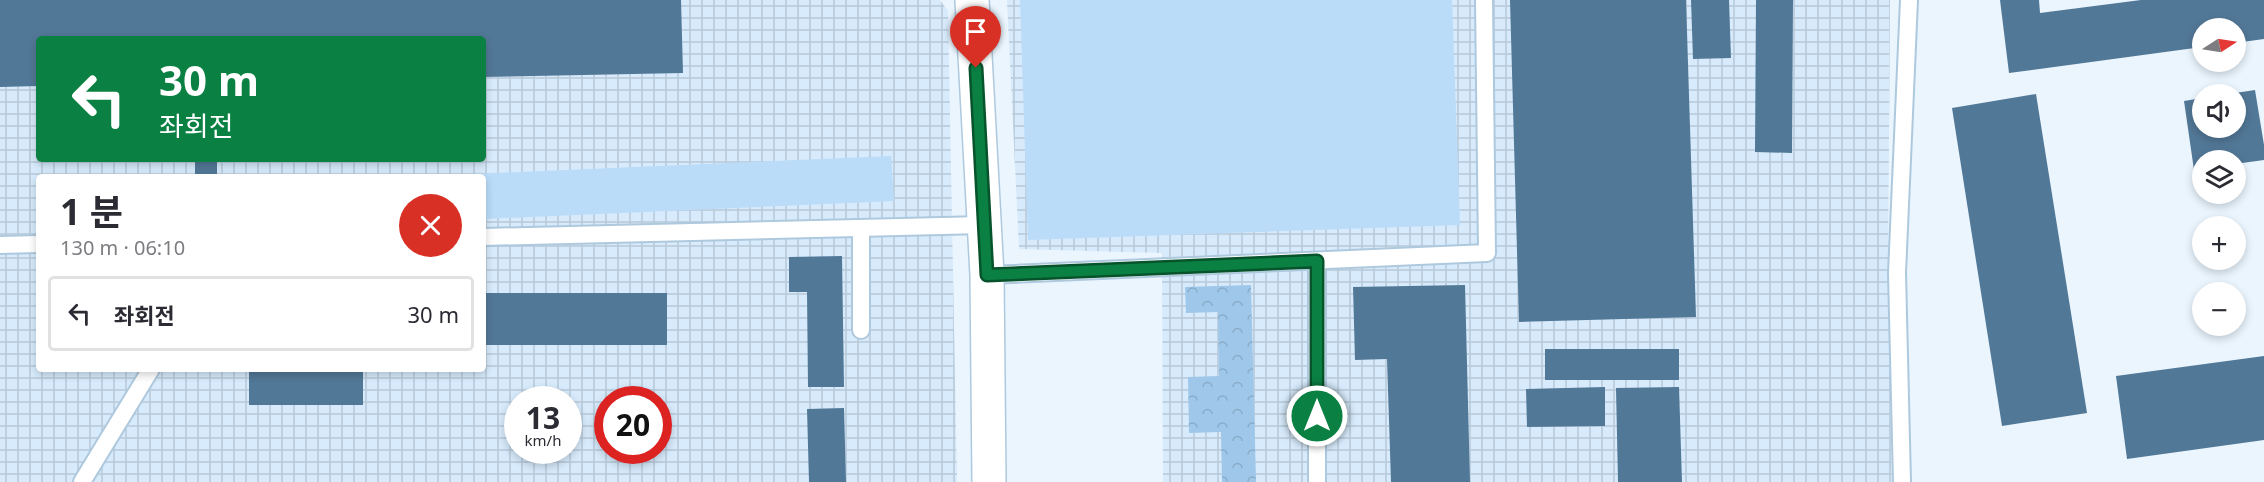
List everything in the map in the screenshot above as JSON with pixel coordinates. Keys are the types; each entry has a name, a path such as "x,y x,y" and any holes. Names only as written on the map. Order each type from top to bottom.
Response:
{"street":[{"path":"972,0 987,275 989,482"}],"lane":[{"path":"987,275 1488,253 1484,0"},
{"path":"1902,482 1897,273 1909,0"},
{"path":"486,237 984,225"},
{"path":"861,229 861,330"},
{"path":"0,245 36,244"},
{"path":"1317,261 1317,482"},
{"path":"82,482 149,372"}],"shaded area":[{"path":"0,0 940,0 948,11 957,482 0,482"},
{"path":"1007,0 1890,0 1888,272 1892,482 1163,482 1162,253 1019,249"},
{"path":"1020,0 1452,0 1460,225 1028,240"},
{"path":"891,156 894,201 486,219 486,174 470,174"}],"green space":[{"path":"1251,285 1256,482 1222,482 1221,432 1189,433 1188,377 1219,376 1218,312 1186,313 1185,287"}],"building":[{"path":"0,0 681,0 683,73 486,77 486,36 36,36 36,86 0,87"},
{"path":"1510,0 1686,0 1696,317 1519,322"},
{"path":"1691,0 1729,0 1731,58 1693,59"},
{"path":"1756,0 1793,0 1792,153 1755,152"},
{"path":"2000,0 2039,0 2040,13 2141,0 2264,0 2264,39 2246,41 2246,18 2192,18 2192,48 2009,73"},
{"path":"2255,90 2264,145 2264,160 2246,162 2246,150 2192,150 2192,156 2184,101 2192,100 2192,138 2246,138 2246,91"},
{"path":"2036,94 2087,413 2002,426 1952,108"},
{"path":"195,162 217,162 217,174 195,174"},
{"path":"842,256 844,387 808,387 807,292 789,292 789,257"},
{"path":"1465,285 1470,482 1391,482 1387,359 1355,360 1353,287"},
{"path":"486,293 667,293 667,345 486,345"},
{"path":"1545,349 1679,349 1679,380 1545,380"},
{"path":"2264,356 2264,440 2127,459 2116,376"},
{"path":"249,372 363,372 363,405 249,405"},
{"path":"1605,387 1605,426 1527,427 1526,389"},
{"path":"1679,387 1682,482 1618,482 1616,388"},
{"path":"844,408 846,482 809,482 807,409"}],"route":[{"path":"976,68 987,275 1317,261 1317,416"}]}
